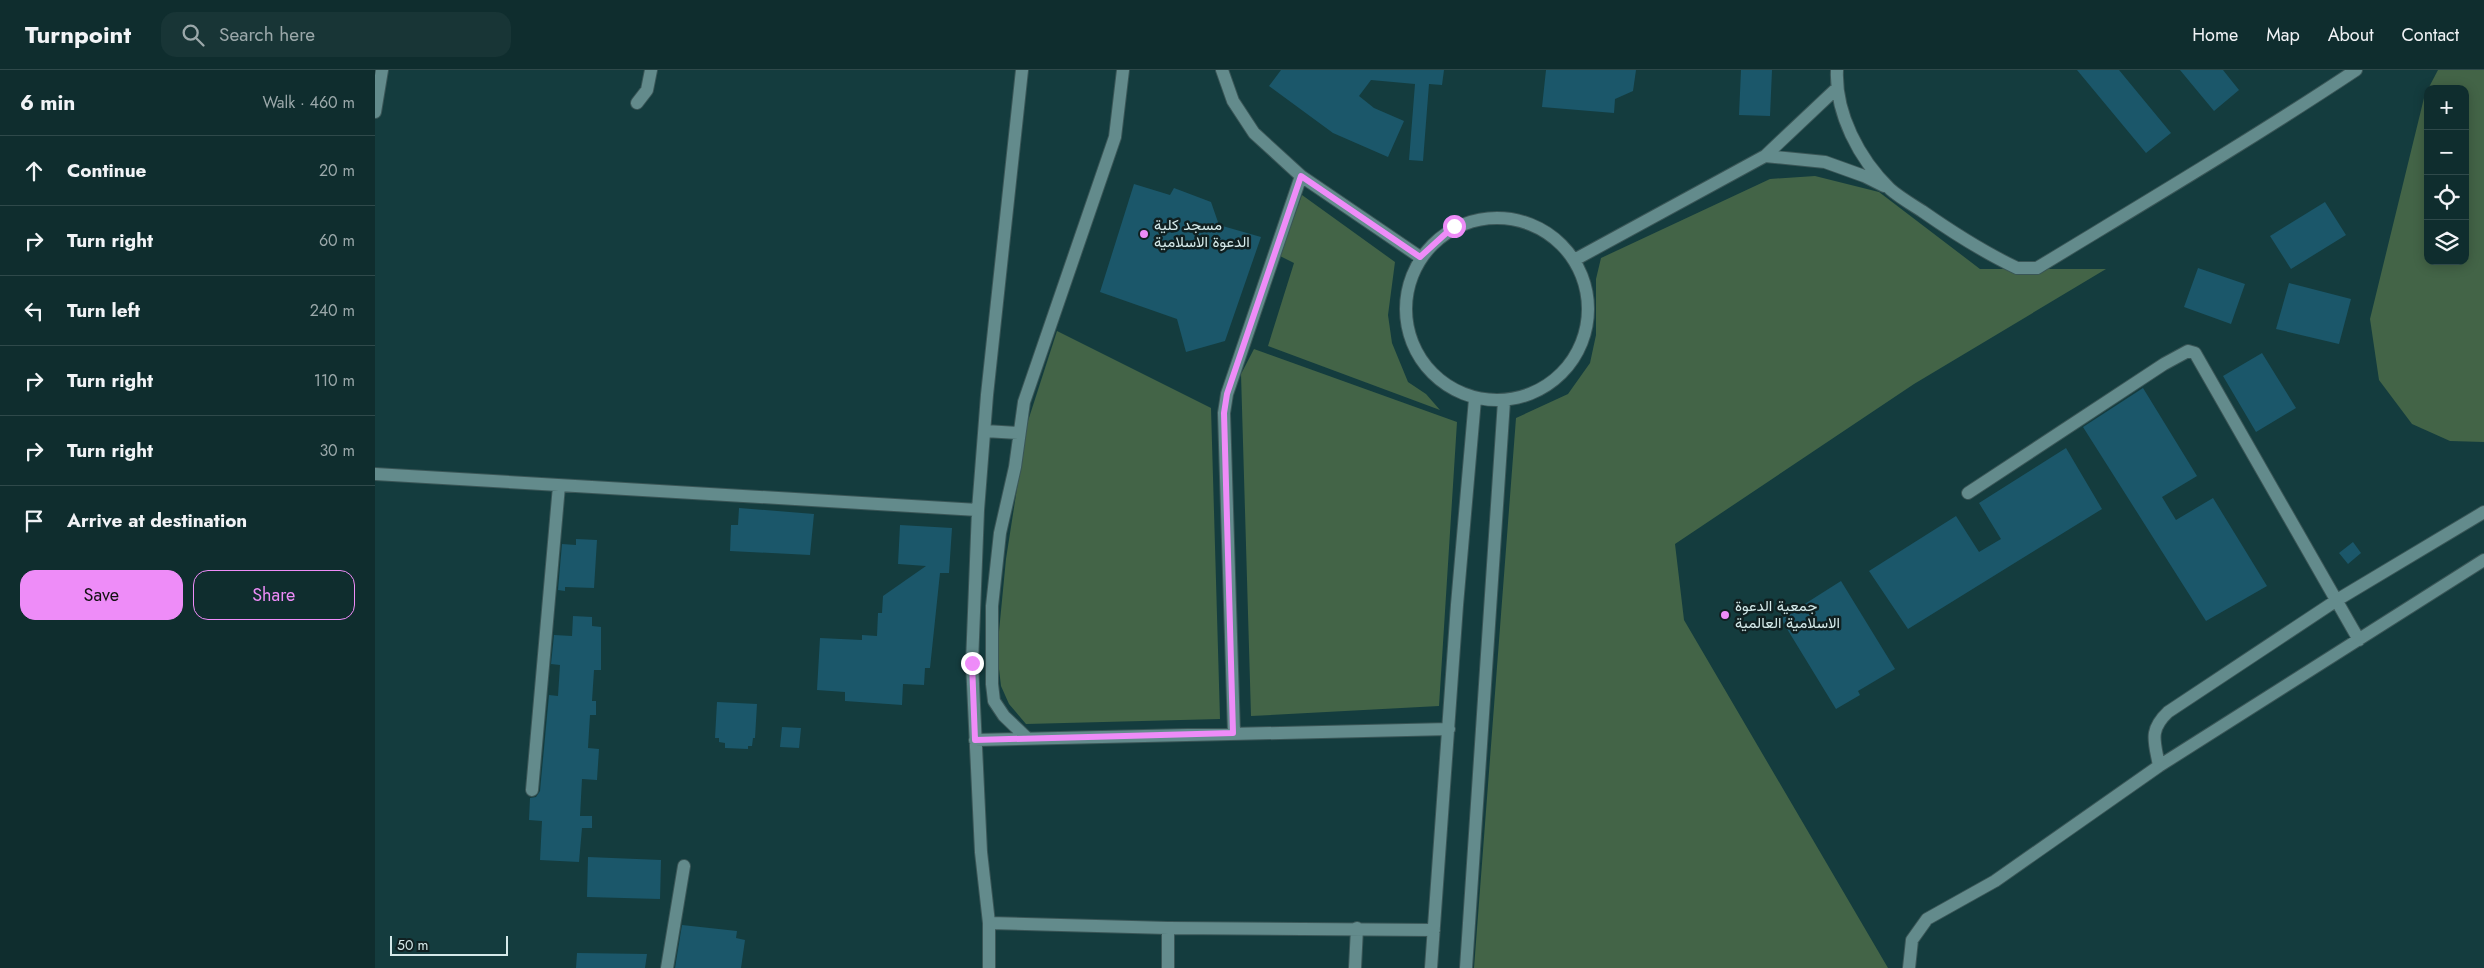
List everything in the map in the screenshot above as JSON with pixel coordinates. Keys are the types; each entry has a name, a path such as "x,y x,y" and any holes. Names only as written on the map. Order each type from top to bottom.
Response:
{"street":[{"path":"375,112 382,70"},
{"path":"637,103 647,90 651,70"},
{"path":"989,968 989,923 981,852 972,663 978,510 1022,70"},
{"path":"1026,737 1011,724 995,701 990,660 994,578 1000,533 1012,481 1024,402 1115,137 1123,70"},
{"path":"1222,70 1233,100 1254,133 1301,176 1420,257"},
{"path":"1837,70 1836,90 1848,128 1868,163 1891,190"},
{"path":"1765,156 1825,162 1864,176 1891,190 1956,235 2005,262 2017,268 2037,268 2263,132 2356,70"},
{"path":"1576,259 1765,156 1836,90"},
{"path":"1233,733 1224,413 1227,394 1301,176"},
{"path":"1498,216 1543,228 1576,259 1590,304 1581,350 1549,386 1504,401 1475,399 1435,378 1410,342 1405,298 1420,257 1454,226 1498,216"},
{"path":"1968,493 2164,364 2187,351 2195,353 2359,640"},
{"path":"1431,968 1475,399"},
{"path":"1466,968 1504,401"},
{"path":"985,431 1019,433"},
{"path":"375,474 978,510"},
{"path":"532,790 559,486"},
{"path":"2159,766 2153,732 2163,716 2337,600 2484,512"},
{"path":"1909,968 1912,940 1927,919 1995,881 2159,766 2484,560"},
{"path":"975,740 1026,737 1449,729"},
{"path":"667,968 685,866"},
{"path":"989,923 1168,928 1434,930"},
{"path":"1168,928 1168,968"},
{"path":"1355,968 1357,928"}],"green space":[{"path":"2438,70 2484,70 2484,442 2450,441 2412,424 2379,380 2370,319 2424,98 2424,265 2469,265 2469,85 2430,85"},
{"path":"1815,176 1879,192 1980,269 2106,269 1914,384 1675,544 1684,620 1888,968 1474,968 1516,418 1568,394 1590,363 1596,335 1596,279 1601,258 1770,179"},
{"path":"1302,195 1395,262 1388,315 1392,343 1408,382 1426,394 1440,410 1268,346 1294,263 1280,256"},
{"path":"1057,331 1211,408 1220,719 1026,724 1009,704 1001,686 997,652 1006,559 1027,424"},
{"path":"1254,349 1457,422 1439,706 1251,716 1241,374"}],"building":[{"path":"1281,70 1444,70 1442,85 1429,84 1423,161 1409,160 1415,84 1371,80 1359,96 1374,108 1404,121 1388,157 1333,133 1269,86"},
{"path":"1546,70 1636,70 1633,91 1615,99 1614,113 1542,107"},
{"path":"1741,70 1772,70 1770,116 1739,115"},
{"path":"2077,70 2119,70 2171,133 2146,153"},
{"path":"2180,70 2223,70 2239,90 2214,111"},
{"path":"1134,184 1170,195 1174,188 1211,202 1219,225 1261,237 1225,341 1186,352 1177,319 1100,292"},
{"path":"2325,202 2346,235 2291,269 2270,236"},
{"path":"2198,268 2245,284 2231,324 2184,307"},
{"path":"2289,283 2351,299 2339,344 2276,329"},
{"path":"2262,353 2296,408 2256,432 2223,376"},
{"path":"2143,388 2197,476 2162,497 2176,520 2213,498 2267,586 2206,621 2083,427"},
{"path":"2066,448 2102,509 1908,629 1869,571 1956,516 1979,552 2001,539 1979,503"},
{"path":"739,508 814,514 810,555 730,551 731,525 738,525"},
{"path":"900,525 952,528 949,573 940,573 930,668 925,668 924,685 903,684 902,705 845,701 845,692 817,690 820,638 862,640 862,635 877,636 878,613 882,613 883,596 926,566 898,564"},
{"path":"576,539 597,540 594,588 565,587 565,591 558,590 562,544 576,545"},
{"path":"2353,542 2361,553 2348,564 2339,553"},
{"path":"1841,581 1895,669 1858,691 1860,695 1836,709 1781,619"},
{"path":"573,616 592,617 592,626 601,627 601,670 594,670 592,701 596,701 596,715 590,715 588,748 599,749 597,780 582,779 580,816 592,816 592,828 582,828 579,862 540,860 542,821 529,820 530,798 536,797 540,791 549,695 558,696 560,665 551,664 554,635 572,636"},
{"path":"717,702 757,704 755,738 753,738 752,746 748,746 748,749 725,748 725,743 719,742 719,738 715,738"},
{"path":"782,727 801,728 799,748 780,747"},
{"path":"588,857 661,860 660,899 587,897"},
{"path":"682,925 737,931 736,938 745,940 741,968 675,968"},
{"path":"577,953 647,954 645,968 576,968"}],"place":[{"name":"مسجد كلية الدعوة الاسلامية","path":"1144,234"},
{"name":"جمعية الدعوة الاسلامية العالمية","path":"1725,615"}],"route":[{"path":"972,663 975,740 1026,737 1233,733 1224,413 1227,394 1301,176 1420,257 1454,226"}]}
